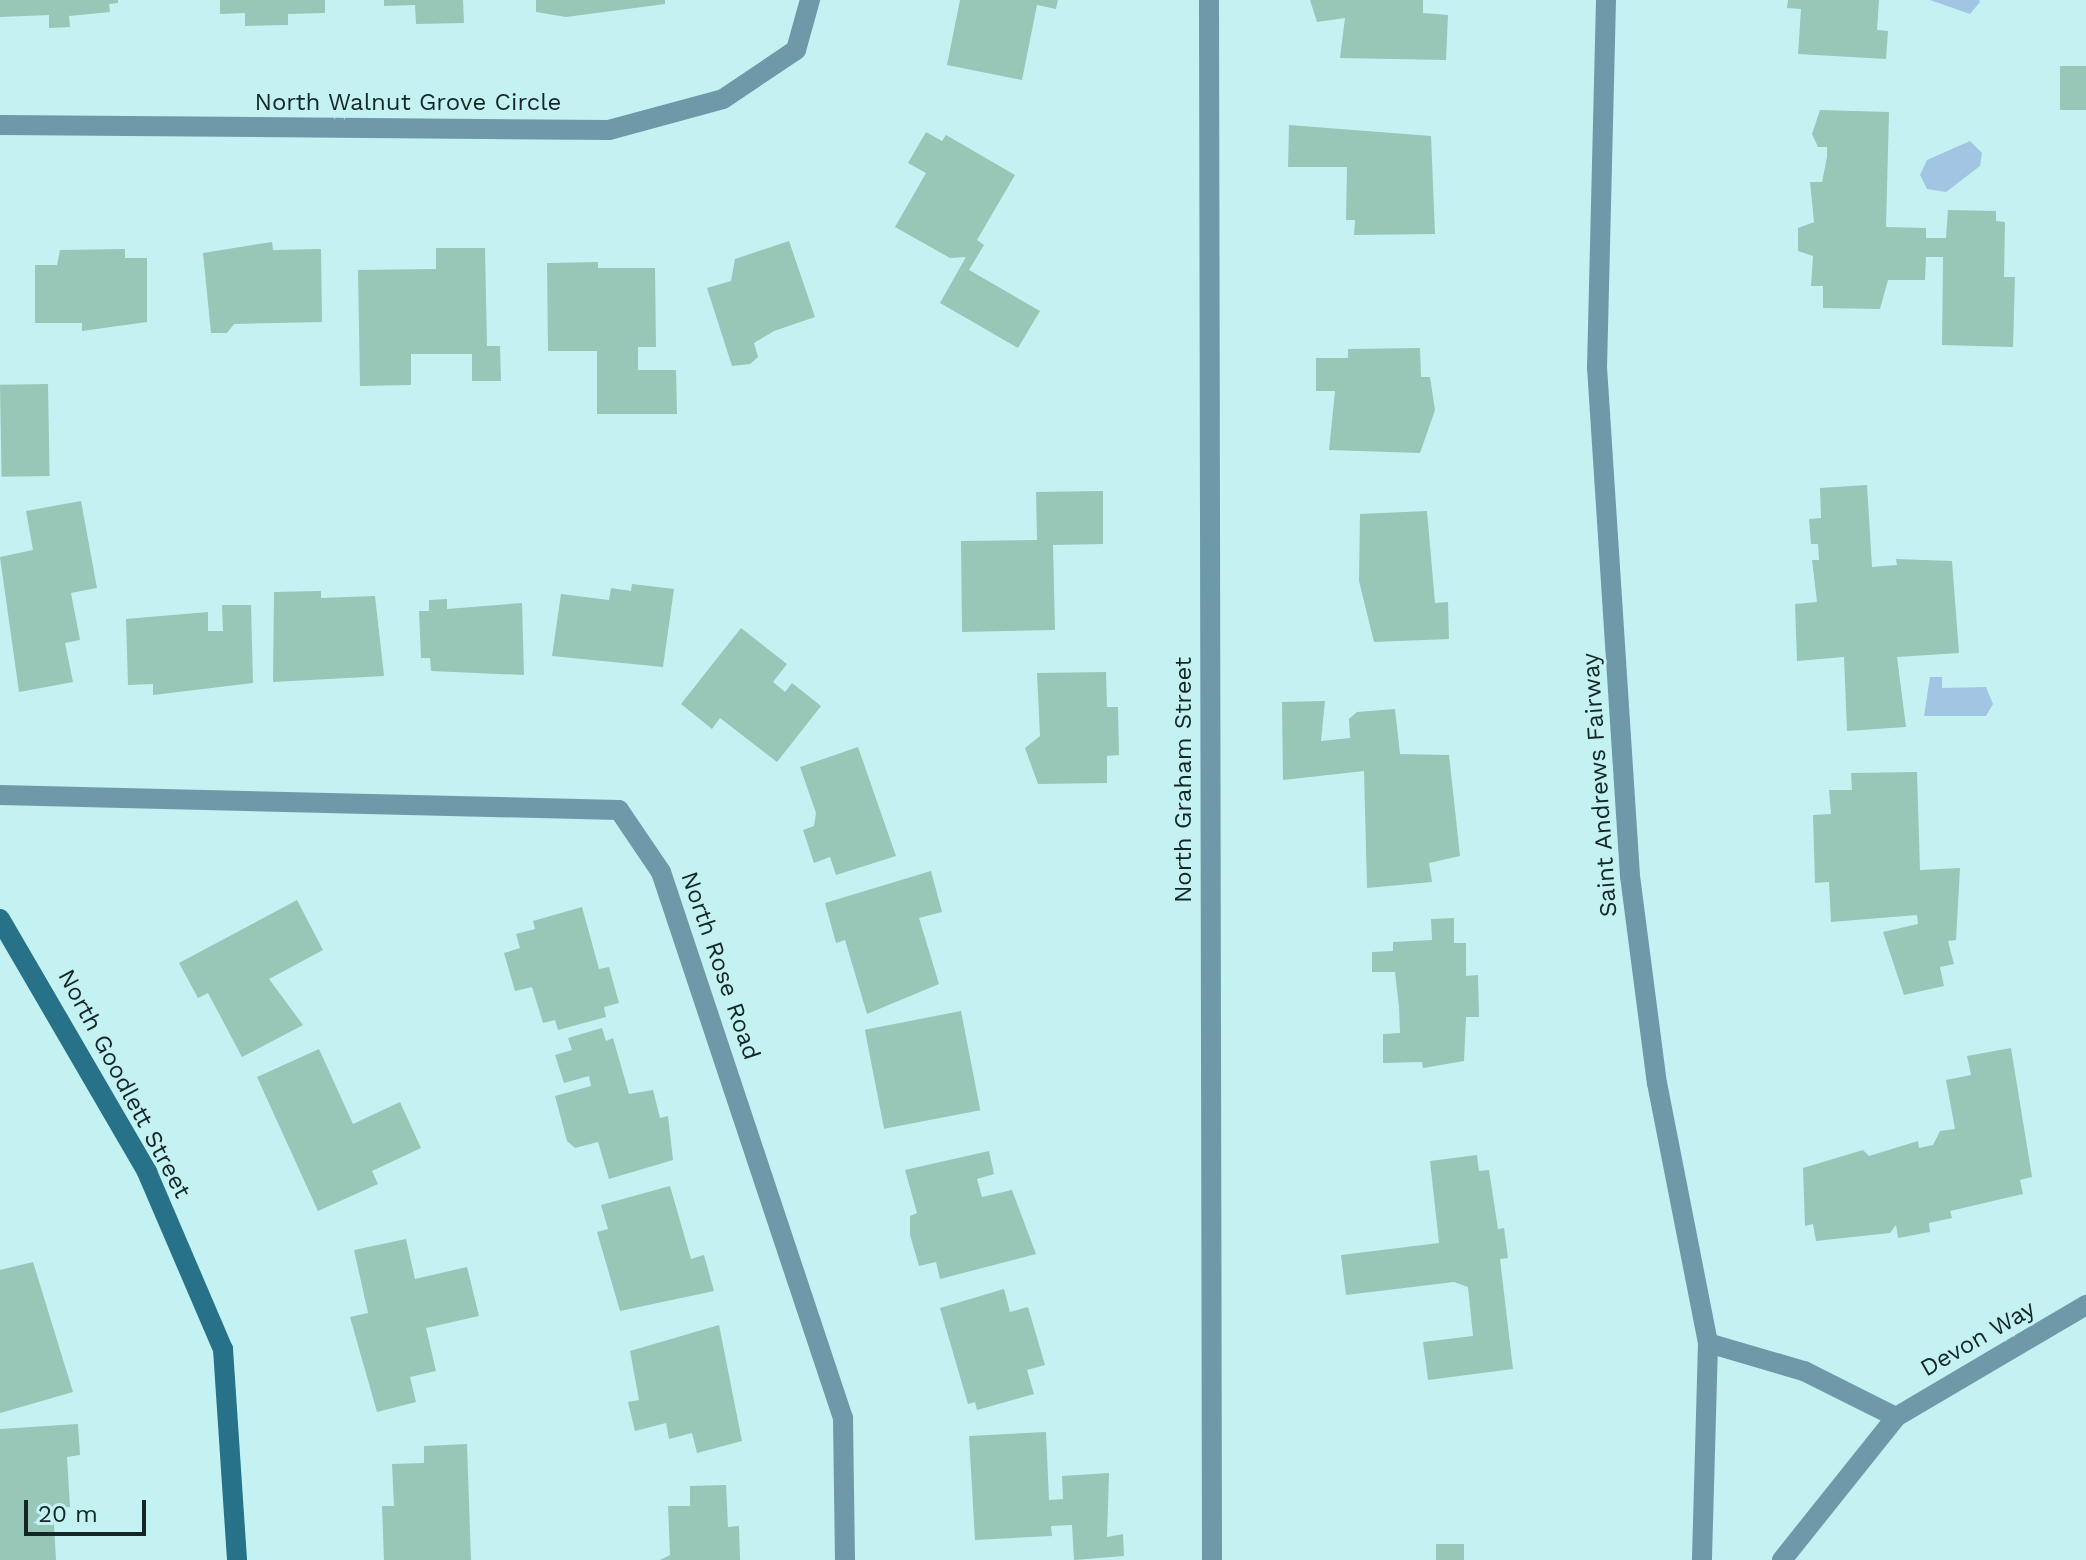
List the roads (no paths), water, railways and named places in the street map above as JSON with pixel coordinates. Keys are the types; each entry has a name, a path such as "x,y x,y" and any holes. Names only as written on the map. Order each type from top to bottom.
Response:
{"main road":[{"name":"North Goodlett Street","path":"0,919 147,1172 223,1349 237,1560"}],"street":[{"name":"North Walnut Grove Circle","path":"0,125 609,130 723,99 796,50 810,0"},
{"name":"North Graham Street","path":"1209,0 1212,1560"},
{"name":"Saint Andrews Fairway","path":"1606,0 1597,367 1630,876 1657,1083 1708,1343 1702,1560"},
{"name":"North Rose Road","path":"0,795 619,810 661,872 843,1418 845,1560"},
{"name":"Devon Way","path":"1782,1560 1896,1417 2086,1305"},
{"path":"1708,1343 1804,1371 1896,1417"}],"water":[{"path":"1930,0 1979,0 1980,2 1970,14"},
{"path":"1970,141 1982,153 1980,166 1946,192 1927,189 1920,175 1927,160"},
{"path":"1930,677 1942,677 1942,688 1986,687 1993,704 1986,716 1924,716"}]}
